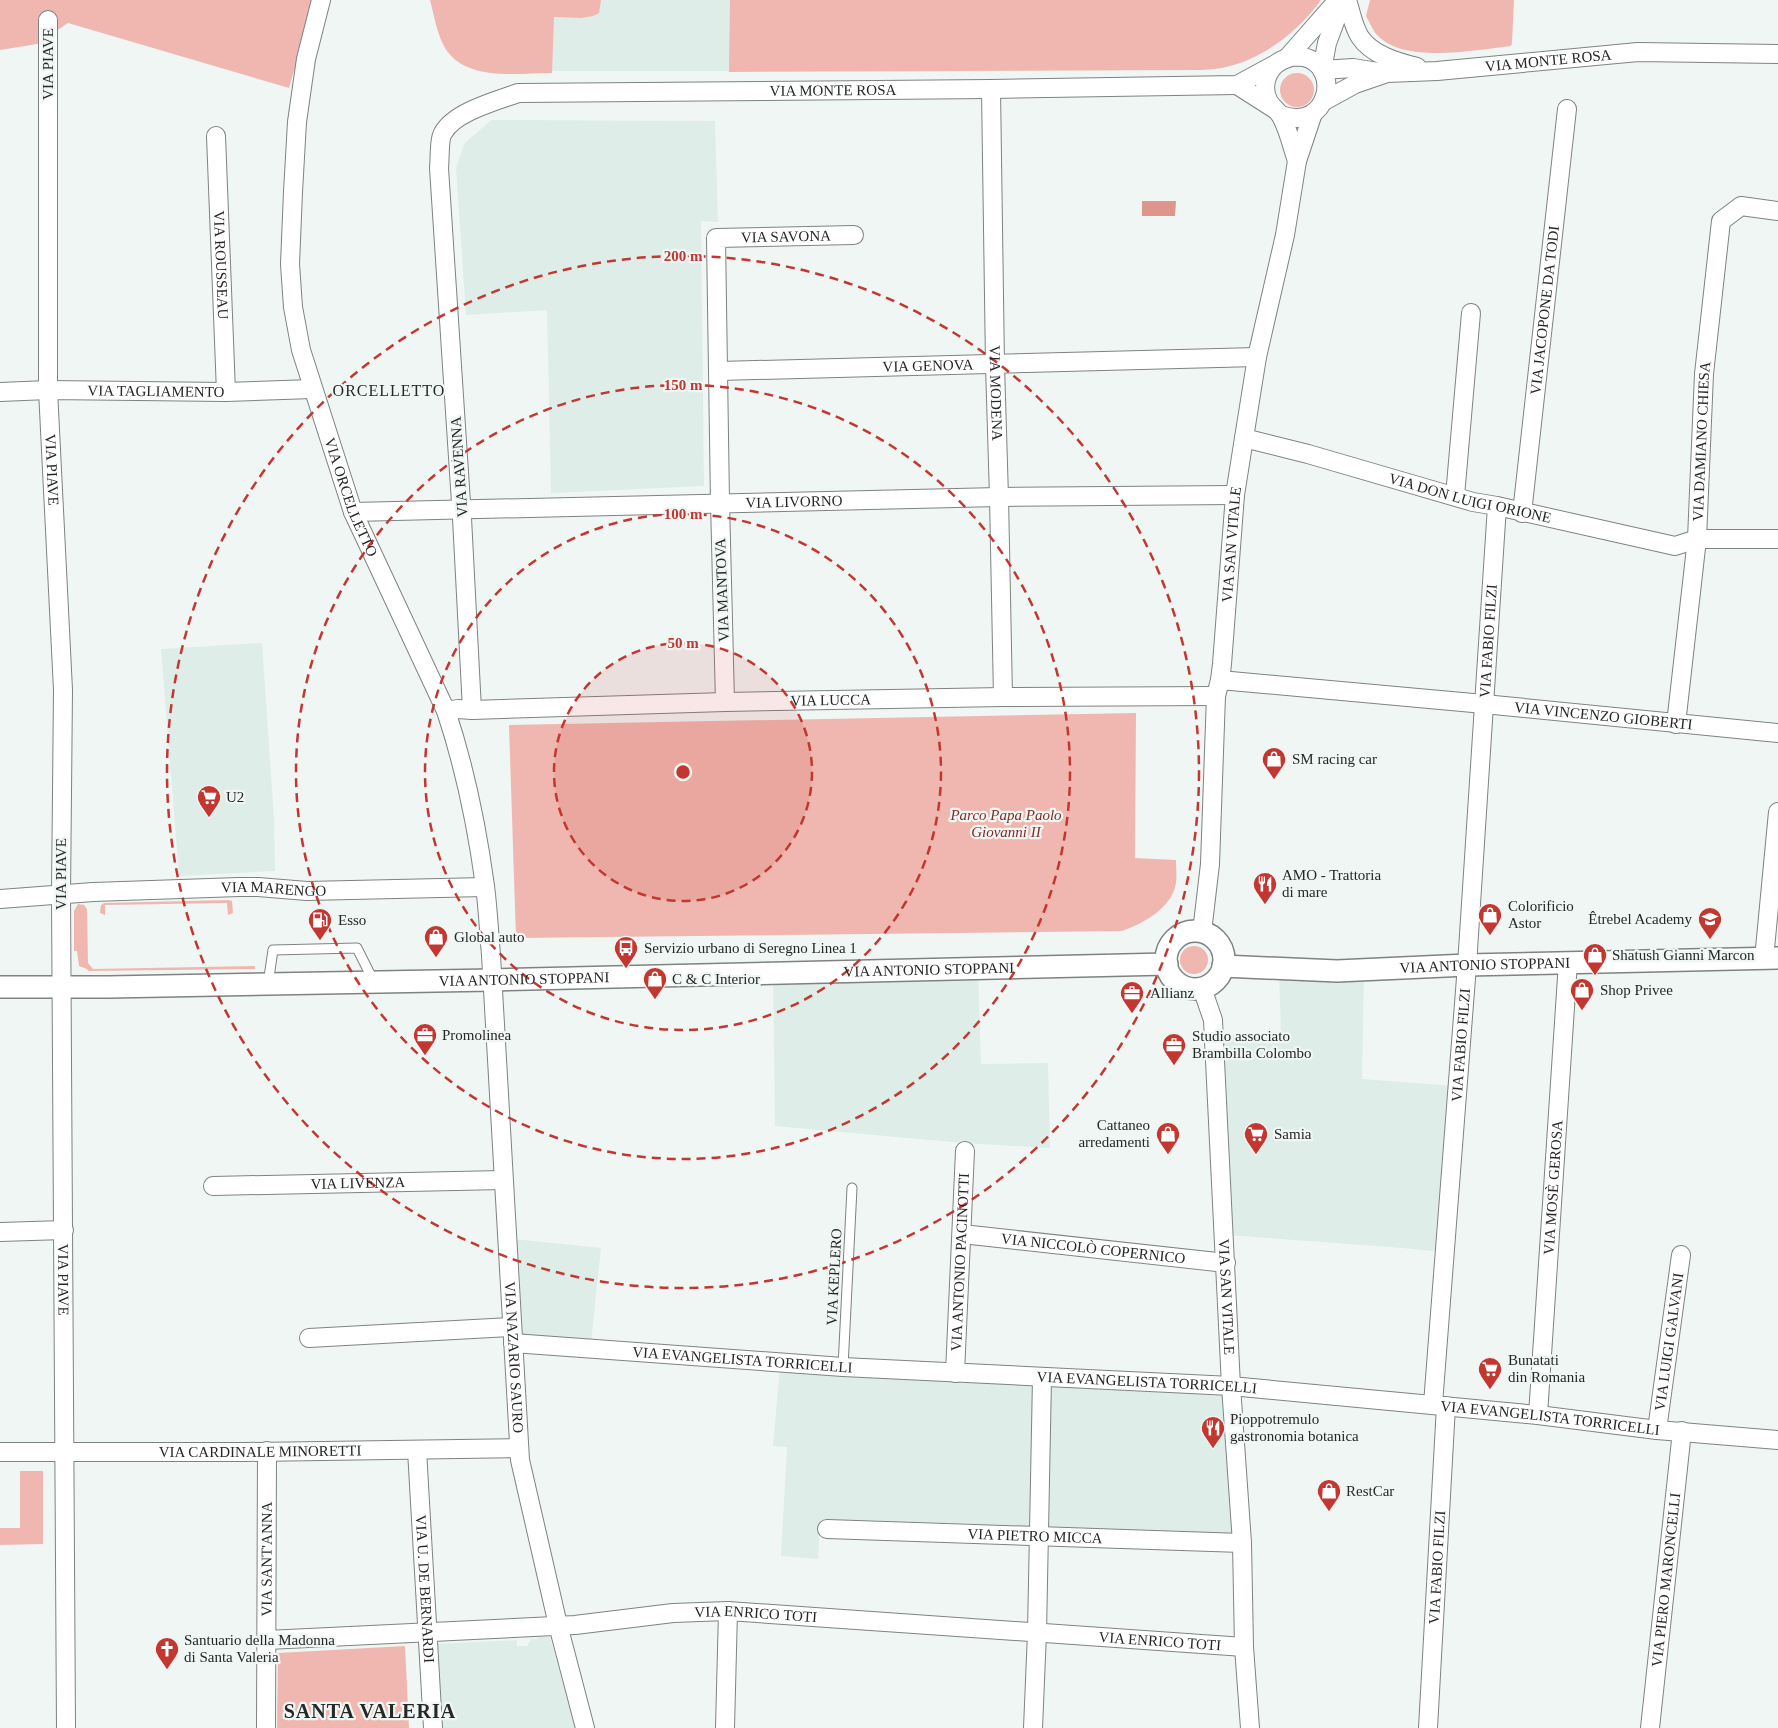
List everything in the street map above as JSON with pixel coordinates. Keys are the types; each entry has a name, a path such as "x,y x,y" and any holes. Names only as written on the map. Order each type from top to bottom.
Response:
{"street":[{"name":"VIA ORCELLETTO","path":"321,0 306,60 297,122 290,264 301,350 353,512 446,711 458,745 471,801 486,887 492,980"},
{"path":"1298,161 1277,111 1268,100 1265,86 1268,74 1339,0"},
{"path":"1237,85 1290,118 1310,116 1319,107 1326,84 1322,70 1327,43 1342,0"},
{"path":"1347,0 1360,37 1373,50 1401,63 1437,71"},
{"name":"VIA PIAVE","path":"48,20 48,390 63,690 61,986 66,1728"},
{"name":"VIA MONTE ROSA","path":"1319,107 1355,84 1387,73 1437,71 1638,52 1778,54"},
{"path":"1280,61 1293,56 1310,60 1322,70 1353,68 1387,73"},
{"name":"VIA MONTE ROSA","path":"441,134 451,122 469,112 518,93 1237,85 1280,61"},
{"name":"VIA MODENA","path":"991,89 1003,697"},
{"name":"VIA SAN VITALE","path":"1202,932 1210,864 1218,688 1235,495 1257,357 1285,235 1298,161 1319,107"},
{"name":"VIA JACOPONE DA TODI","path":"1522,513 1567,108"},
{"name":"VIA RAVENNA","path":"441,134 439,168 472,710"},
{"name":"VIA ROUSSEAU","path":"216,136 226,392"},
{"name":"VIA DAMIANO CHIESA","path":"1676,724 1697,539 1704,374 1721,221 1741,206 1778,211"},
{"name":"VIA SAVONA","path":"716,238 854,235"},
{"name":"VIA MANTOVA","path":"716,238 725,702"},
{"path":"1455,496 1471,314"},
{"name":"VIA GENOVA","path":"719,371 1257,357"},
{"name":"VIA TAGLIAMENTO","path":"0,392 48,390 226,392 312,389"},
{"name":"VIA DON LUIGI ORIONE","path":"1244,438 1308,454 1473,502 1675,546 1697,539 1778,539"},
{"name":"VIA LIVORNO","path":"353,512 999,496 1235,495"},
{"name":"VIA FABIO FILZI","path":"1428,1728 1439,1405 1498,506"},
{"name":"VIA LUCCA","path":"446,711 458,709 725,702 1003,697 1218,688"},
{"name":"VIA VINCENZO GIOBERTI","path":"1218,688 1484,704 1778,733"},
{"path":"1771,959 1778,812"},
{"name":"VIA MARENGO","path":"0,899 61,894 258,887 307,891 486,887"},
{"path":"1202,932 1216,940 1221,946 1223,966 1219,977 1213,982 1202,988 1189,988 1174,980 1169,972 1167,954 1170,946 1176,939 1184,934 1202,932"},
{"name":"VIA ANTONIO STOPPANI","path":"1223,966 1338,971 1467,964 1771,959"},
{"name":"VIA MOSÈ GEROSA","path":"1538,1414 1568,962"},
{"name":"VIA ANTONIO STOPPANI","path":"0,987 109,987 492,980 1167,964"},
{"name":"VIA NAZARIO SAURO","path":"492,980 520,1448 524,1480 558,1626 585,1728"},
{"name":"VIA SAN VITALE","path":"1202,988 1213,1020 1231,1386 1242,1542 1244,1647 1250,1728"},
{"name":"VIA ANTONIO PACINOTTI","path":"955,1373 965,1151"},
{"name":"VIA LIVENZA","path":"213,1186 503,1180"},
{"path":"0,1232 64,1230"},
{"name":"VIA NICCOLÒ COPERNICO","path":"962,1234 1226,1263"},
{"name":"VIA LUIGI GALVANI","path":"1657,1430 1681,1255"},
{"name":"VIA EVANGELISTA TORRICELLI","path":"309,1338 513,1335 843,1368 1231,1386 1538,1414 1657,1430 1778,1440"},
{"path":"1033,1728 1040,1536 1042,1378"},
{"name":"VIA PIERO MARONCELLI","path":"1650,1728 1682,1431"},
{"name":"VIA CARDINALE MINORETTI","path":"0,1452 520,1448"},
{"name":"VIA U. DE BERNARDI","path":"418,1450 433,1728"},
{"name":"VIA SANT'ANNA","path":"266,1728 267,1451"},
{"name":"VIA PIETRO MICCA","path":"827,1529 1242,1542"},
{"path":"725,1728 728,1611"},
{"name":"VIA ENRICO TOTI","path":"267,1640 575,1625 673,1612 728,1611 1244,1647"}],"lane":[{"path":"268,984 273,950 357,948 374,982"},
{"name":"VIA KEPLERO","path":"843,1368 852,1188"}],"shaded area":[{"path":"552,0 732,0 820,49 820,71 545,71"},
{"path":"491,120 715,121 718,222 701,221 704,486 551,493 547,310 466,315 456,168 464,144"},
{"path":"1142,201 1176,201 1175,216 1142,216"},
{"path":"262,643 274,819 275,871 179,876 161,649"},
{"path":"1279,970 1364,971 1362,1079 1455,1086 1441,1252 1227,1235 1216,1035 1281,1035"},
{"path":"978,971 981,1064 1048,1063 1050,1148 963,1143 775,1126 773,975"},
{"path":"514,1239 601,1248 590,1352 520,1349"},
{"path":"780,1366 1230,1388 1240,1541 820,1527 818,1559 781,1556 787,1447 773,1446"},
{"path":"538,1637 550,1637 575,1728 442,1728 437,1644 517,1640 517,1646 527,1646 531,1639 537,1639"}],"green space":[{"path":"0,0 314,0 289,88 68,23 37,44 0,50"},
{"path":"430,0 601,0 599,13 593,16 581,18 554,17 552,73 508,74 479,71 454,59 442,43"},
{"path":"730,0 1321,0 1291,33 1267,50 1240,63 1217,69 729,72"},
{"path":"1370,0 1514,0 1512,43 1511,46 1460,52 1423,53 1406,50 1390,45 1375,32 1366,16"},
{"path":"1297,73 1304,74 1309,78 1313,83 1313,97 1309,102 1304,106 1297,107 1290,106 1285,102 1281,97 1280,90 1281,83 1285,78 1290,74"},
{"name":"Parco Papa Paolo Giovanni II","path":"1136,713 1135,858 1176,860 1176,880 1173,892 1163,907 1148,919 1122,931 516,938 509,725"},
{"path":"232,901 233,913 228,915 227,903 105,905 105,915 100,913 101,905 104,903"},
{"path":"78,904 84,905 87,909 88,963 93,969 255,966 255,969 88,971 79,966 77,951 74,951 74,911"},
{"path":"1194,946 1204,950 1208,960 1204,970 1194,974 1184,970 1180,960 1184,950"},
{"path":"20,1471 43,1471 43,1544 0,1545 0,1528 20,1528"},
{"path":"405,1646 409,1728 277,1728 278,1653"}],"place":[{"name":"SM racing car","path":"1274,780"},
{"name":"U2","path":"209,818"},
{"name":"AMO - Trattoria di mare","path":"1265,905"},
{"name":"Colorificio Astor","path":"1490,936"},
{"name":"Êtrebel Academy","path":"1710,940"},
{"name":"Esso","path":"320,941"},
{"name":"Global auto","path":"436,958"},
{"name":"Servizio urbano di Seregno Linea 1","path":"626,969"},
{"name":"Shatush Gianni Marcon","path":"1595,976"},
{"name":"C & C Interior","path":"655,1000"},
{"name":"Shop Privee","path":"1582,1011"},
{"name":"Allianz","path":"1132,1014"},
{"name":"Promolinea","path":"425,1056"},
{"name":"Studio associato Brambilla Colombo","path":"1174,1066"},
{"name":"Cattaneo arredamenti","path":"1168,1155"},
{"name":"Samia","path":"1256,1155"},
{"name":"Bunatati din Romania","path":"1490,1390"},
{"name":"Pioppotremulo gastronomia botanica","path":"1213,1449"},
{"name":"RestCar","path":"1329,1512"},
{"name":"Santuario della Madonna di Santa Valeria","path":"167,1670"}],"district":[{"name":"ORCELLETTO","path":"389,390"},
{"name":"SANTA VALERIA","path":"370,1711"}]}
